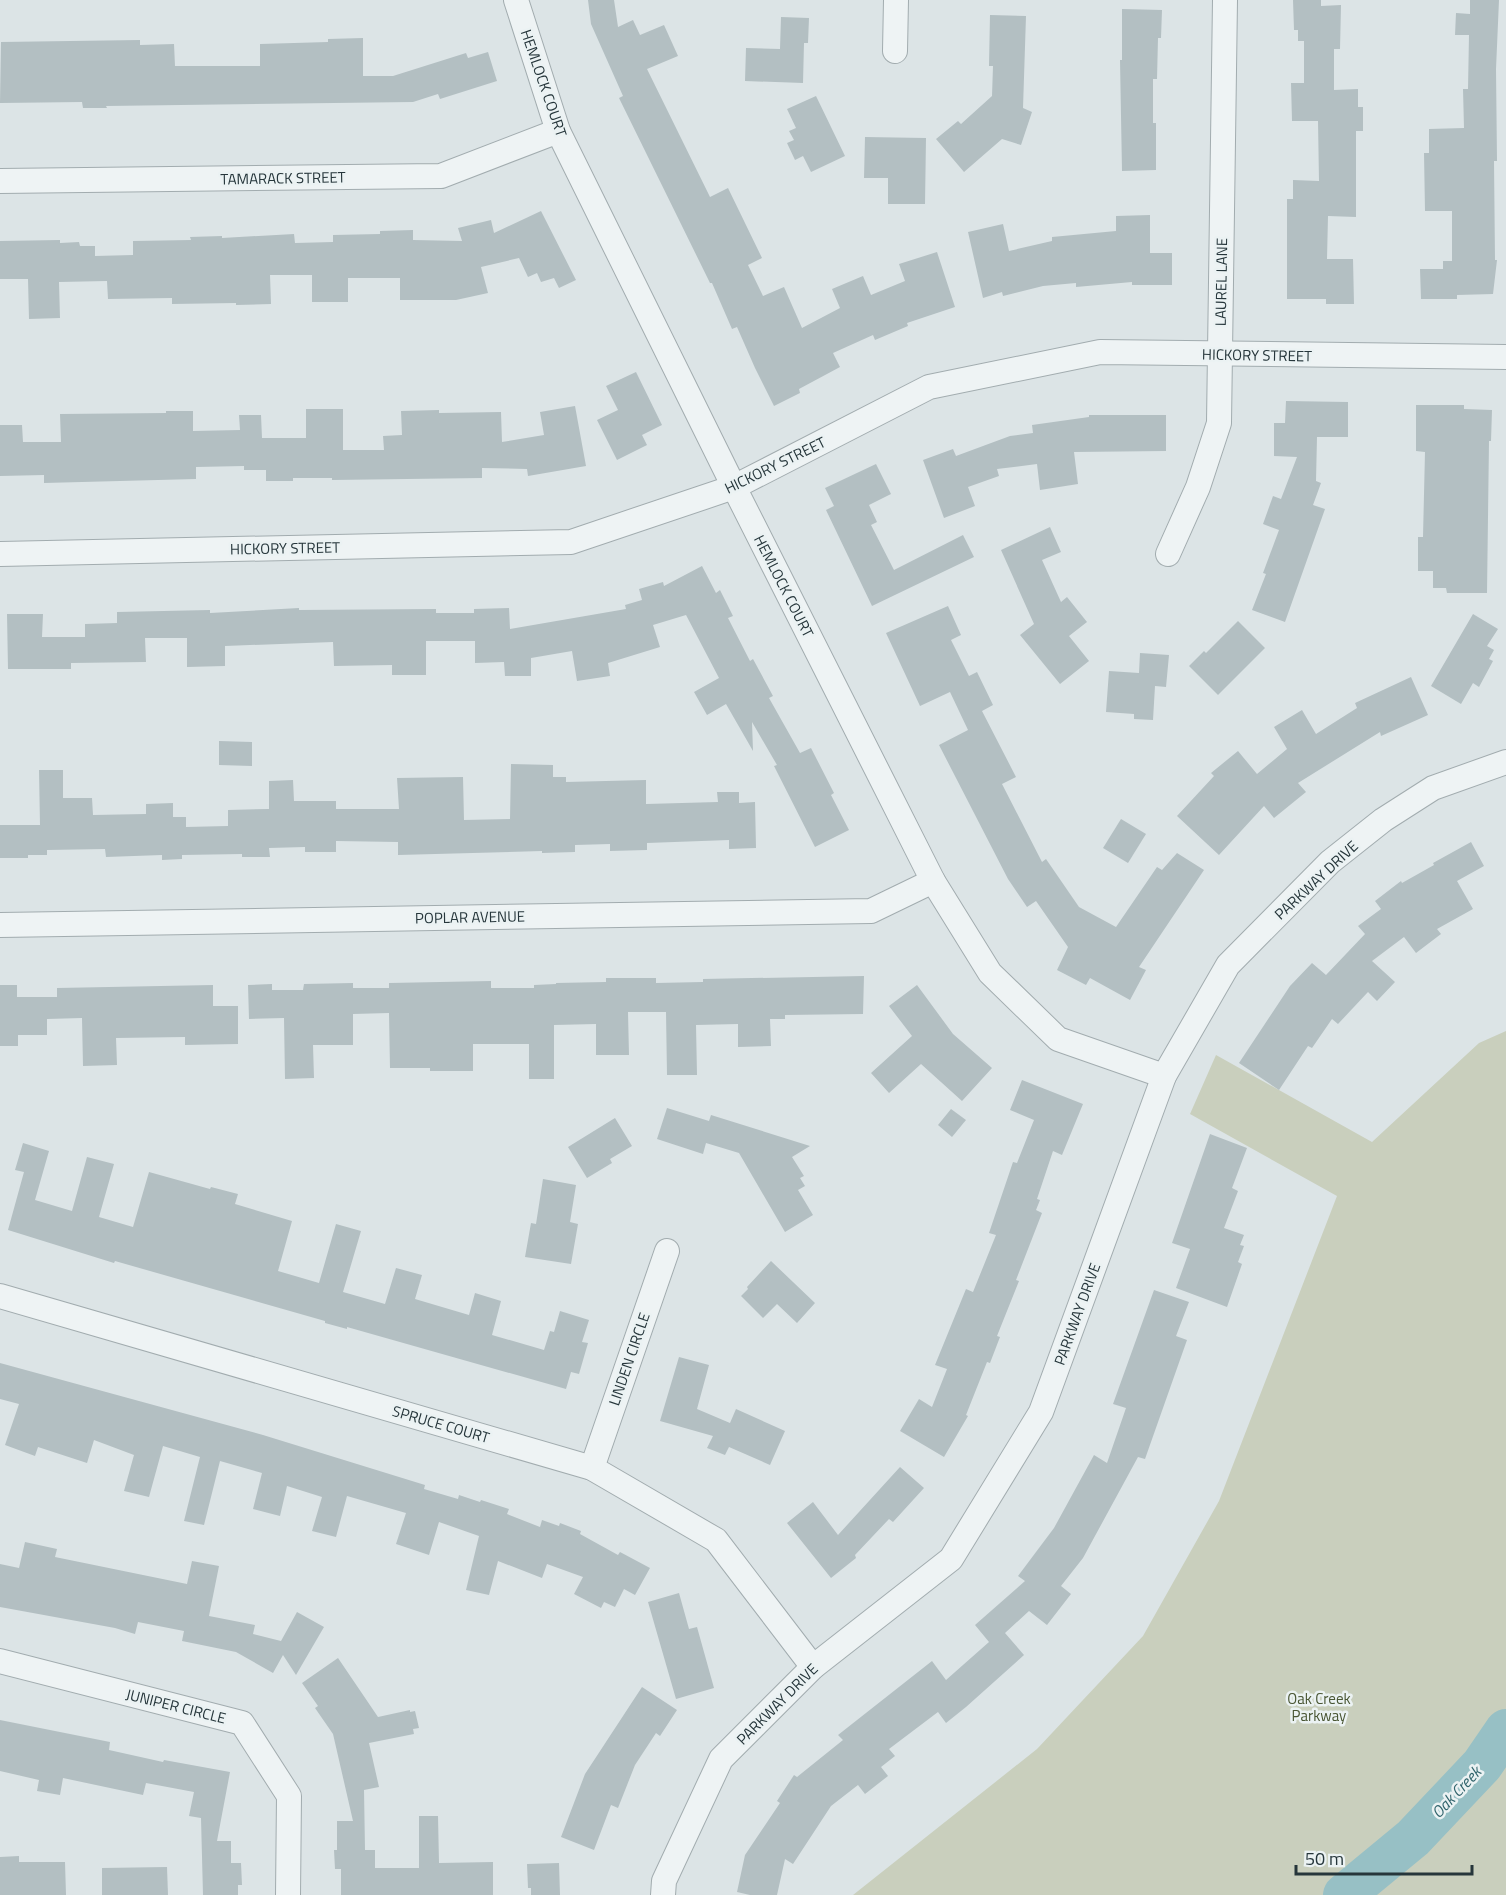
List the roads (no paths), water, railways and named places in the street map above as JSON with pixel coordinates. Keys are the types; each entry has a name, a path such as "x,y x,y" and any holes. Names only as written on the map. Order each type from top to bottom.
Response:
{"street":[{"name":"HEMLOCK COURT","path":"516,0 558,131 933,881 990,973 1058,1039 1164,1076"},
{"path":"895,51 896,0"},
{"name":"LAUREL LANE","path":"1168,554 1198,487 1219,423 1226,0"},
{"name":"TAMARACK STREET","path":"0,181 441,176 558,131"},
{"name":"HICKORY STREET","path":"0,554 571,542 734,487 929,387 1100,352 1506,357"},
{"name":"PARKWAY DRIVE","path":"663,1895 664,1881 722,1759 813,1667 951,1559 1041,1412 1164,1076 1228,964 1330,862 1383,820 1433,788 1506,762"},
{"name":"POPLAR AVENUE","path":"0,925 871,911 933,881"},
{"name":"LINDEN CIRCLE","path":"592,1468 667,1251"},
{"name":"SPRUCE COURT","path":"0,1296 592,1468 716,1540 813,1667"},
{"name":"JUNIPER CIRCLE","path":"0,1661 242,1723 289,1796 288,1895"}],"waterway":[{"name":"Oak Creek","path":"1344,1895 1413,1838 1482,1765 1506,1730"}],"park label":[{"name":"Oak Creek Parkway","path":"1319,1706"}]}
